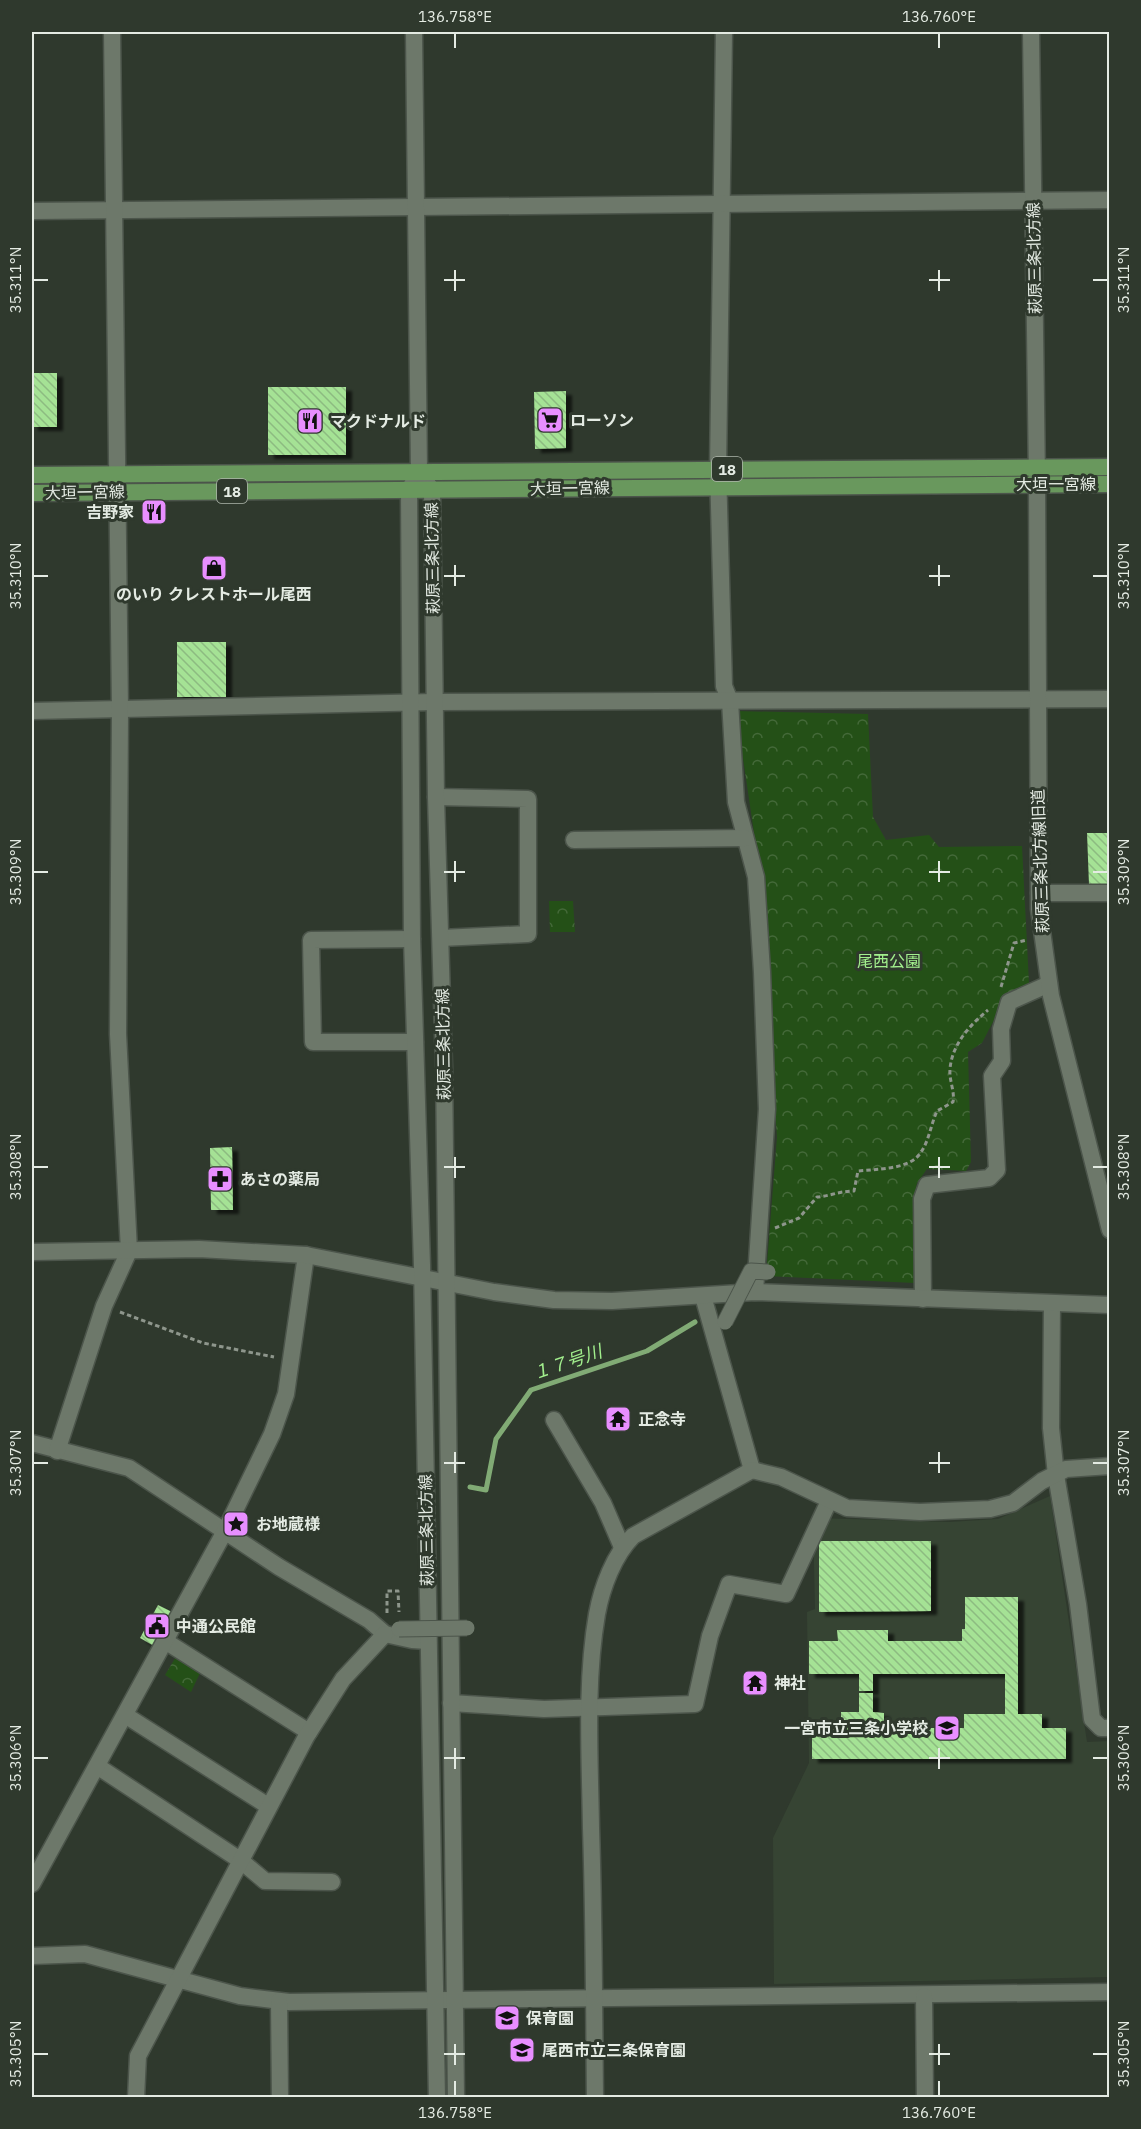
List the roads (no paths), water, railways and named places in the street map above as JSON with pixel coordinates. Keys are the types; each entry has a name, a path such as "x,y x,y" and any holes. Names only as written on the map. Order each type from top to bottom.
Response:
{"main road":[{"name":"大垣一宮線","path":"32,493 720,488 1037,476 1110,467"},
{"name":"大垣一宮線","path":"32,475 718,470 1037,476 1110,484"}],"street":[{"path":"57,1451 104,1306 129,1251 118,1034 120,710 112,32"},
{"path":"414,32 414,206 419,472"},
{"path":"724,32 718,470 724,686 730,701 736,802 756,877 767,1109 755,1292"},
{"name":"萩原三条北方線","path":"1030,32 1037,476"},
{"path":"32,210 1110,200"},
{"name":"萩原三条北方線","path":"437,2097 422,1277 412,939 409,490 419,472 432,490 434,702 441,938 456,2097"},
{"name":"萩原三条北方線旧道","path":"1037,476 1039,893 1043,937 1049,984 1104,1188 1110,1230"},
{"path":"32,711 434,702 1110,699"},
{"path":"436,797 528,799 528,934 441,938"},
{"path":"574,840 745,838"},
{"path":"1039,893 1110,893"},
{"path":"412,939 311,940 313,1042 415,1042"},
{"path":"923,1299 922,1198 927,1185 989,1178 997,1170 992,1076 1002,1061 1001,1029 1009,1002 1049,984"},
{"path":"32,1252 258,1251 306,1255 494,1292 554,1300 612,1301 755,1292 1052,1305 1110,1305"},
{"path":"32,1884 225,1532 272,1434 286,1394 306,1255"},
{"path":"725,1322 751,1271 768,1272"},
{"path":"703,1296 752,1470"},
{"path":"1052,1305 1052,1428 1056,1475 1078,1604 1092,1719 1101,1728 1110,1728"},
{"path":"554,1420 603,1503 622,1547"},
{"path":"32,1443 129,1468 279,1567 369,1620 428,1641"},
{"path":"595,2097 590,1774 592,1664 597,1612 609,1574 622,1547 633,1536 673,1512 752,1470 781,1477 847,1508 920,1512 990,1509 1013,1503 1066,1469 1110,1466"},
{"path":"451,1703 591,1709 695,1704 710,1635 729,1584 786,1593 829,1501"},
{"path":"136,2097 138,2056 268,1806 309,1732 343,1679 390,1627 467,1628"},
{"path":"165,1641 309,1732"},
{"path":"125,1715 268,1806"},
{"path":"97,1766 240,1860 265,1881 332,1882"},
{"path":"32,1956 85,1954 240,1996 279,2001 593,2000 1110,1992"},
{"path":"924,1996 925,2097"},
{"path":"279,2001 280,2097"}],"waterway":[{"name":"１７号川","path":"470,1487 486,1490 496,1439 531,1390 647,1351 695,1322"}],"place":[{"name":"ローソン","path":"550,420"},
{"name":"マクドナルド","path":"310,421"},
{"name":"吉野家","path":"154,512"},
{"name":"のいり クレストホール尾西","path":"214,568"},
{"name":"あさの薬局","path":"220,1179"},
{"name":"正念寺","path":"618,1419"},
{"name":"お地蔵様","path":"236,1524"},
{"name":"中通公民館","path":"157,1626"},
{"name":"神社","path":"755,1683"},
{"name":"一宮市立三条小学校","path":"947,1728"},
{"name":"保育園","path":"507,2018"},
{"name":"尾西市立三条保育園","path":"522,2050"}],"park label":[{"name":"尾西公園","path":"889,961"}]}
